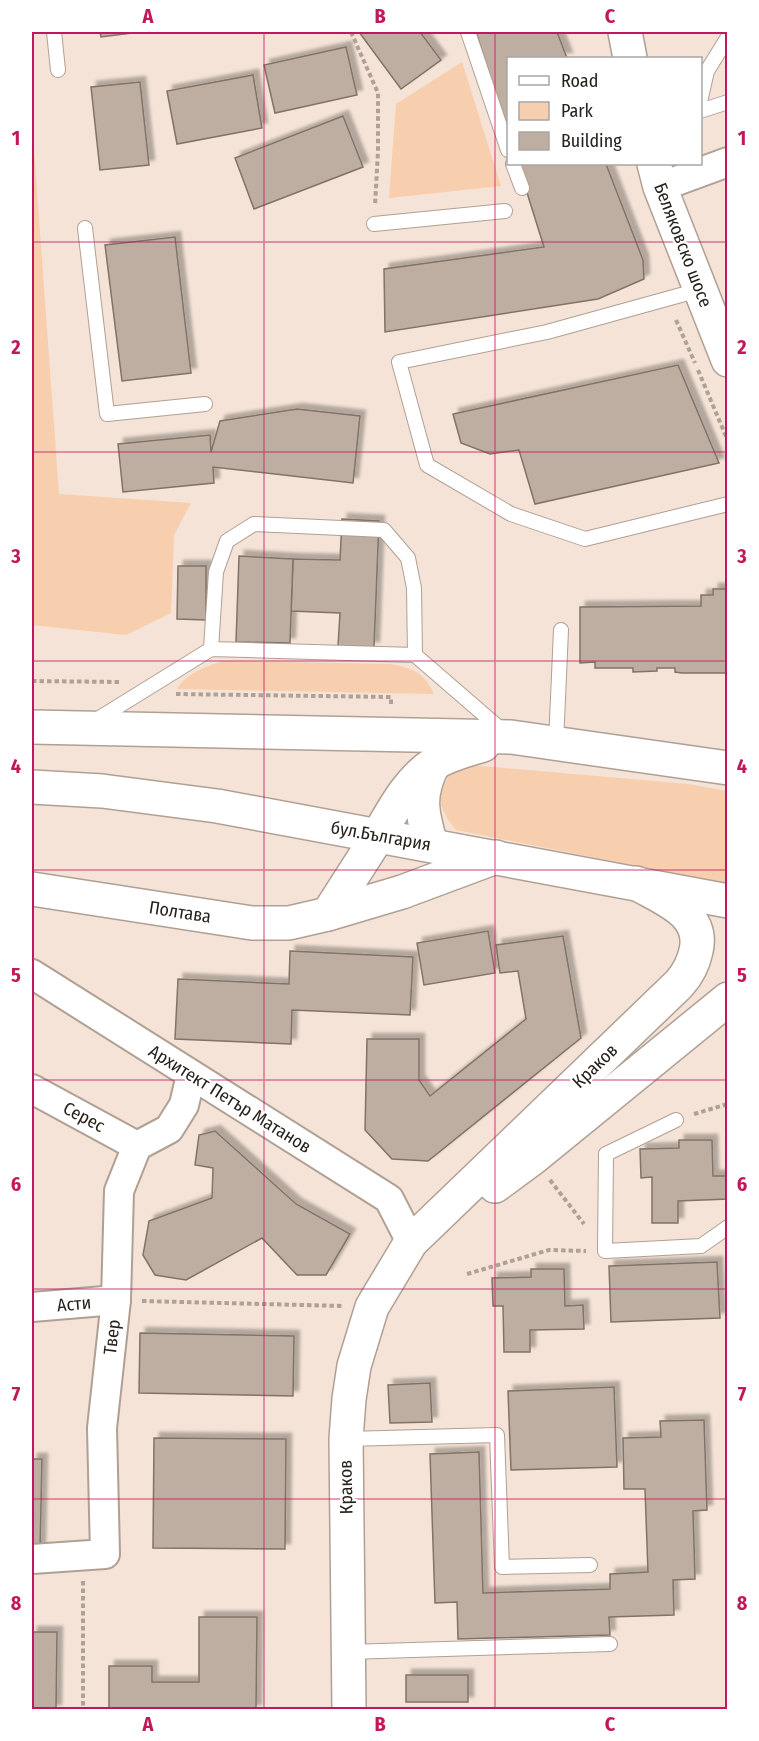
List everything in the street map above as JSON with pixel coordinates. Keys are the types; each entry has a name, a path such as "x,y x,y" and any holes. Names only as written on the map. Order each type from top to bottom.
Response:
{"main road":[{"path":"625,32 630,57"},
{"name":"Беляковско шосе","path":"657,175 699,290 728,360"},
{"path":"32,727 511,737 720,763"},
{"path":"328,914 397,802 419,775 434,763 453,754 511,737"},
{"path":"431,845 423,814 423,795 425,780 434,763"},
{"name":"бул.България","path":"32,787 102,791 217,806 728,901"},
{"name":"Полтава","path":"32,889 252,923 289,923 402,892 496,857"},
{"name":"Краков","path":"349,1710 346,1439 354,1366 372,1307 411,1242 690,972 698,944 693,922 684,912 636,883"},
{"name":"Краков","path":"411,1242 464,1209 533,1158 728,999"}],"street":[{"path":"657,175 728,162"},
{"name":"Архитект Петър Матанов","path":"32,974 389,1199 411,1242"},
{"path":"137,1146 169,1129 184,1106 191,1075"},
{"name":"Серес","path":"32,1089 137,1146"},
{"name":"Твер","path":"32,1559 105,1554 102,1428 117,1300 119,1191 137,1146"},
{"name":"Асти","path":"32,1307 117,1300"}],"lane":[{"path":"54,32 58,70"},
{"path":"468,32 507,147"},
{"path":"702,93 707,71 728,37"},
{"path":"702,110 728,102"},
{"path":"513,165 522,188"},
{"path":"374,224 505,211"},
{"path":"85,228 106,414 205,404"},
{"path":"699,290 548,332 399,362 427,465 511,514 585,539 728,504"},
{"path":"211,649 216,572 227,541 255,524 384,530 408,558 414,588 415,655"},
{"path":"556,743 561,630"},
{"path":"81,729 211,649 415,655 511,737"},
{"path":"676,1120 606,1154 605,1251 701,1246 728,1227"},
{"path":"346,1439 497,1435 502,1567 590,1565"},
{"path":"348,1652 610,1644"}],"path":[{"path":"351,32 378,93 374,224"},
{"path":"676,320 728,441"},
{"path":"32,681 119,682 175,694 391,698 391,704"},
{"path":"676,1120 728,1104"},
{"path":"533,1158 605,1251"},
{"path":"467,1274 549,1250 605,1251"},
{"path":"117,1300 372,1307"},
{"path":"82,1557 83,1710"}],"green space":[{"path":"462,62 501,186 389,198 396,104"},
{"path":"32,122 59,494 191,503 174,535 171,613 126,635 32,625"},
{"path":"223,661 391,664 422,676 434,694 177,689 191,674"},
{"path":"471,765 688,784 727,791 727,884 456,830 441,805 441,792 449,775"}],"building":[{"path":"100,32 140,32 101,37"},
{"path":"359,32 420,32 441,60 401,89"},
{"path":"476,32 557,32 567,57 507,57 507,131"},
{"path":"346,47 357,95 275,113 264,65"},
{"path":"253,75 262,128 177,144 167,91"},
{"path":"140,82 149,165 100,170 91,87"},
{"path":"343,116 363,167 254,209 235,158"},
{"path":"518,165 606,165 643,260 644,279 598,299 385,332 384,269 544,247"},
{"path":"175,237 191,373 122,381 105,245"},
{"path":"678,365 719,463 535,504 519,450 490,454 461,443 453,414"},
{"path":"297,409 360,416 353,483 213,467 214,483 123,492 118,444 210,435 211,452 220,421"},
{"path":"342,519 379,521 374,647 338,646 340,613 291,611 293,559 340,560"},
{"path":"239,556 293,559 290,643 236,642"},
{"path":"178,566 206,566 206,620 177,619"},
{"path":"713,589 728,589 728,673 682,673 675,672 675,668 633,672 633,668 595,668 595,662 580,663 580,607 701,606 701,595 713,595"},
{"path":"488,931 495,973 424,985 417,943"},
{"path":"563,936 581,1038 428,1161 392,1159 365,1130 367,1039 419,1039 419,1080 430,1096 526,1019 518,971 500,973 496,945"},
{"path":"290,951 413,957 410,1015 292,1010 291,1044 175,1039 178,979 289,984"},
{"path":"215,1131 296,1204 350,1234 326,1275 297,1275 262,1238 186,1280 155,1275 143,1255 149,1221 212,1198 213,1168 195,1165 199,1135"},
{"path":"679,1140 712,1140 713,1176 728,1176 728,1199 678,1201 678,1223 652,1223 652,1177 641,1178 640,1149 679,1148"},
{"path":"717,1262 720,1318 611,1322 609,1266"},
{"path":"531,1269 564,1269 565,1306 583,1305 584,1329 530,1330 530,1352 504,1352 503,1306 493,1306 492,1278 531,1277"},
{"path":"140,1333 294,1336 293,1396 139,1393"},
{"path":"430,1383 432,1422 390,1423 388,1385"},
{"path":"614,1387 617,1467 511,1470 508,1391"},
{"path":"704,1420 707,1510 693,1511 695,1579 673,1580 674,1615 609,1617 610,1635 458,1639 457,1602 435,1603 430,1454 479,1452 483,1593 610,1589 610,1574 648,1572 645,1489 624,1489 623,1438 661,1437 660,1421"},
{"path":"154,1438 286,1439 285,1549 153,1548"},
{"path":"32,1459 42,1459 40,1551 32,1551"},
{"path":"199,1617 257,1617 256,1710 109,1710 109,1666 152,1666 152,1682 199,1682"},
{"path":"32,1632 57,1632 56,1710 32,1710"},
{"path":"406,1675 468,1675 468,1702 406,1702"}]}
